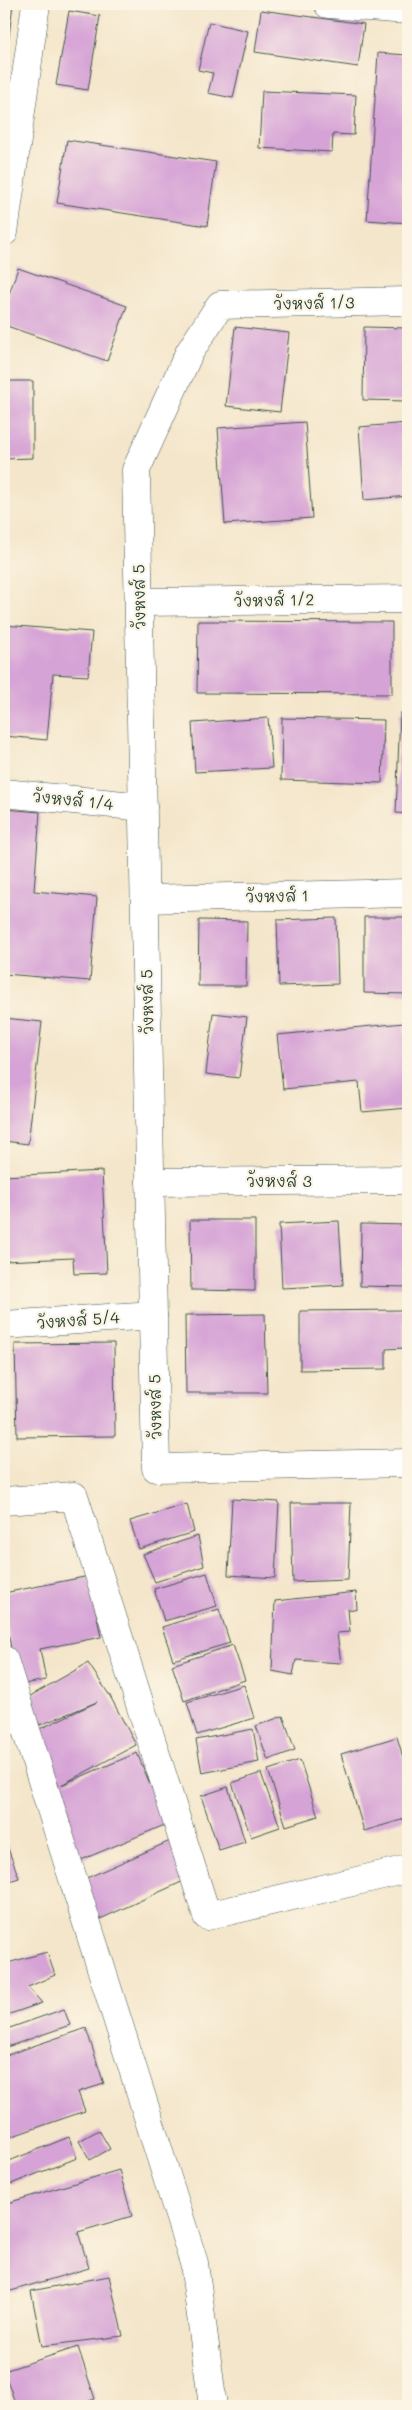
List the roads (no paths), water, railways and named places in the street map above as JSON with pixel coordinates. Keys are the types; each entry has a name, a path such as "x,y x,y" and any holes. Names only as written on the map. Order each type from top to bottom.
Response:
{"street":[{"path":"4,232 36,4"},
{"path":"328,4 408,10"},
{"name":"วังหงส์ 1/3","path":"220,305 408,301"},
{"name":"วังหงส์ 5","path":"220,305 189,353 136,470 156,1468 408,1463"},
{"name":"วังหงส์ 1/2","path":"139,602 408,599"},
{"name":"วังหงส์ 1/4","path":"4,793 143,807"},
{"name":"วังหงส์ 1","path":"145,899 408,893"},
{"name":"วังหงส์ 3","path":"150,1182 408,1180"},
{"name":"วังหงส์ 5/4","path":"4,1325 153,1315"},
{"path":"4,1501 74,1496 207,1916 408,1869"},
{"path":"4,1660 14,1728 194,2263 213,2406"}]}
